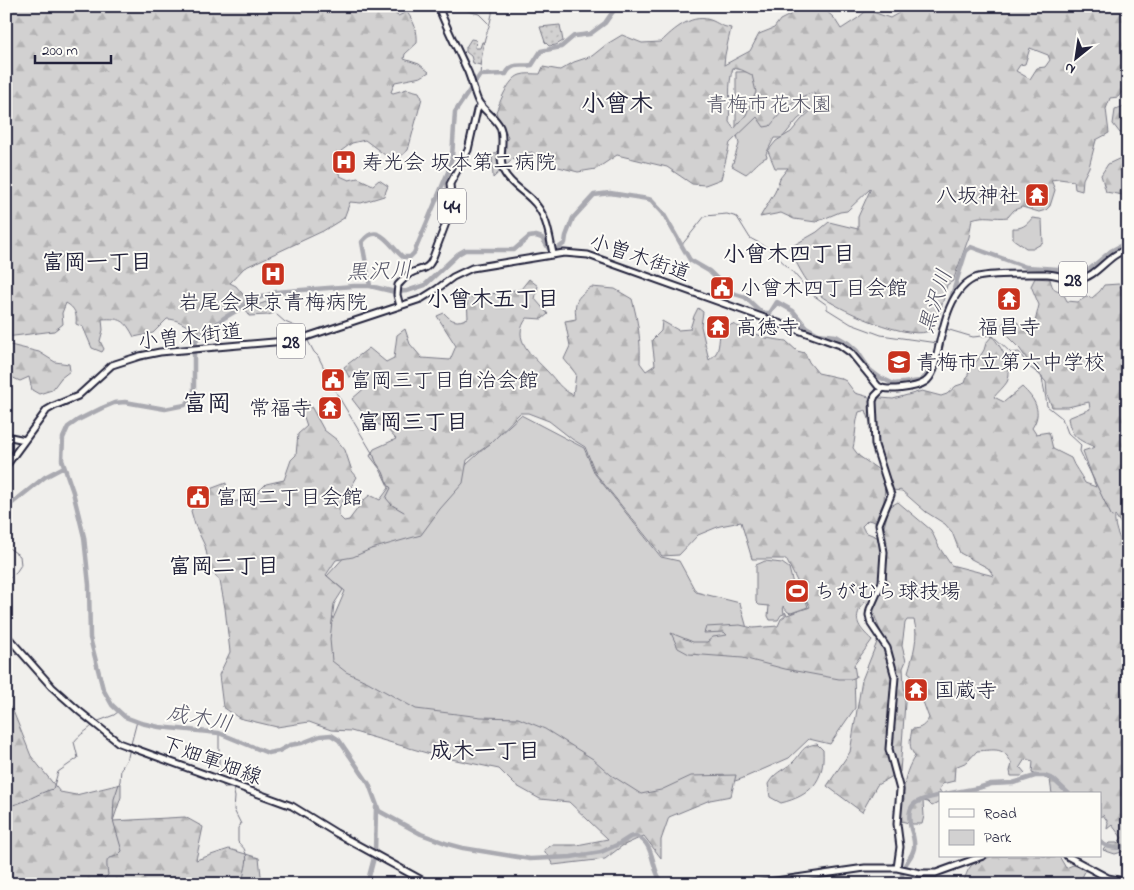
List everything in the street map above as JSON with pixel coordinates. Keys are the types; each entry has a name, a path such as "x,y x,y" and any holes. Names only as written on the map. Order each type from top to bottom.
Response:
{"main road":[{"path":"438,6 481,105 496,120 501,129 500,158 505,173 541,211 547,224 553,253"},
{"name":"44","path":"400,306 397,293 399,284 409,275 424,270 431,263 452,207 450,184 468,150 477,110 481,105"},
{"name":"28","path":"882,389 920,385 929,378 933,371 952,303 959,290 969,282 986,276 1047,274 1081,279 1090,275 1114,254 1128,249"},
{"name":"小曽木街道","path":"6,466 47,410 78,396 112,365 150,353 297,340 426,296 453,277 478,266 553,253 572,252 588,255 840,345 851,353 882,389"},
{"path":"882,389 874,400 875,445 891,495 879,524 884,552 882,582 869,614 872,626 887,648 896,678 889,749 900,790 897,824 901,869"},
{"path":"6,436 25,440"},
{"name":"下畑軍畑線","path":"6,635 52,687 79,712 118,743 292,806 336,833 429,884"},
{"path":"755,884 864,868 901,869 936,874 978,858"},
{"path":"1071,858 1108,878 1128,882"},
{"path":"411,884 414,876"}],"green space":[{"path":"6,6 385,6 398,16 407,12 414,23 417,43 405,54 404,59 419,64 429,72 421,77 395,82 391,92 407,89 419,92 422,98 408,150 399,158 389,158 365,140 352,143 341,151 338,171 340,176 349,180 358,178 373,185 379,180 388,186 384,196 361,203 350,202 344,218 323,231 244,268 230,283 236,286 246,298 244,302 239,308 211,326 194,333 193,329 181,322 167,319 153,333 134,337 122,321 102,319 103,330 100,341 104,349 102,352 92,348 83,327 76,324 76,314 66,303 62,313 63,324 54,331 6,337"},
{"path":"796,6 821,6 834,18 841,29 867,10 890,18 911,6 1128,6 1128,85 1118,97 1110,98 1106,109 1109,133 1096,140 1089,167 1083,179 1082,191 1075,189 1074,181 1051,180 1055,190 1050,206 1046,210 1039,212 1022,207 1014,210 1008,217 972,219 969,237 953,281 947,285 935,326 923,333 909,332 873,322 824,298 807,281 789,248 817,232 829,222 858,229 858,217 871,188 847,211 816,222 794,219 781,213 760,217 775,192 780,178 788,168 775,168 768,151 776,141 791,132 815,107 814,92 799,98 789,105 770,126 764,127 757,117 730,143 721,179 705,185 692,184 667,167 617,155 596,169 578,172 547,164 532,152 515,157 493,178 492,157 508,138 496,112 505,91 516,77 524,74 540,74 543,67 560,70 574,62 592,56 622,35 642,43 661,42 684,23 698,19 706,19 731,28 724,65 750,51 759,34 774,28 780,20 790,15","holes":["1030,48 1048,55 1050,60 1045,67 1037,68 1030,79 1016,71 1020,65 1025,64","733,68 752,75 756,92 746,115 734,129 729,122 731,74"]},
{"path":"560,25 563,41 549,46 545,42 540,27"},
{"path":"471,39 476,40 475,48 480,48 482,42 484,42 480,65 473,63 471,56 466,52 466,47"},
{"name":"青梅市花木園","path":"783,71 817,93 814,107 798,119 782,138 774,138 766,154 767,157 746,174 732,166 739,144 736,130 736,72"},
{"path":"1128,100 1128,134 1120,133 1113,124 1115,110 1122,108"},
{"path":"1125,156 1128,157 1128,196 1106,192 1101,175 1108,164"},
{"path":"1032,218 1042,220 1043,243 1034,248 1026,248 1013,239 1013,228 1024,226"},
{"path":"1035,278 1050,279 1053,287 1063,293 1067,301 1078,302 1086,297 1092,298 1104,285 1119,284 1128,295 1128,534 1115,515 1115,521 1128,558 1128,850 1115,854 1103,850 1109,843 1117,843 1122,838 1112,825 1107,829 1108,822 1102,816 1102,792 1052,792 1050,780 1032,773 1033,761 1025,759 1020,767 1025,773 1022,776 1011,776 1012,764 1009,758 998,750 977,751 967,762 955,767 954,781 942,784 939,791 939,802 932,806 928,802 923,801 924,816 922,824 897,820 894,810 904,800 906,777 909,766 915,756 910,746 912,729 922,726 929,718 914,677 908,672 916,639 914,620 907,620 905,623 902,646 906,661 903,668 905,703 900,772 877,785 862,812 827,786 850,752 862,680 881,632 868,605 865,602 857,618 863,631 872,640 854,665 856,677 851,679 839,679 785,669 743,658 689,654 678,648 671,633 693,642 707,642 713,637 727,635 724,632 704,633 706,627 740,625 753,628 778,626 781,619 785,616 785,612 787,615 810,607 786,559 752,559 741,522 720,526 698,535 679,555 662,556 596,474 585,447 549,421 528,413 520,413 490,444 467,460 463,483 440,509 421,535 371,549 353,557 336,560 326,575 343,590 334,604 330,639 332,661 346,672 416,709 481,717 518,718 545,729 593,759 611,775 641,794 661,790 691,776 736,775 731,796 710,800 669,817 661,840 661,858 644,836 622,846 605,859 553,865 544,850 552,845 577,845 608,839 569,802 540,799 515,785 499,769 437,756 351,731 331,730 309,722 277,727 239,718 223,707 219,675 230,652 225,608 220,581 210,569 205,546 191,511 202,492 226,483 228,502 250,500 266,484 284,480 291,460 296,455 298,434 307,426 300,405 308,401 324,430 337,440 345,450 352,471 357,477 339,508 339,516 344,521 349,520 370,495 380,500 389,488 380,469 370,456 374,449 396,439 385,427 369,421 352,399 367,386 363,374 349,377 344,367 369,348 386,362 394,358 397,335 405,329 410,344 422,358 450,360 456,346 437,316 444,313 455,321 468,318 467,298 521,289 529,279 538,286 535,299 548,314 542,319 527,318 522,326 522,340 530,353 562,387 573,395 576,374 564,359 570,346 565,321 576,319 575,308 577,300 591,287 615,289 632,299 639,331 640,363 646,371 655,365 652,340 661,331 662,321 678,330 690,329 698,308 703,312 701,326 709,360 717,352 720,335 732,324 766,338 786,341 797,351 805,353 809,362 818,373 840,378 846,381 855,393 869,397 893,399 922,391 941,396 947,394 956,386 965,383 971,366 977,361 986,343 992,336 1003,351 1009,370 1007,382 994,397 1004,402 1022,387 1031,396 1036,406 1037,417 1032,428 1036,434 1049,432 1053,449 1071,458 1085,483 1096,487 1083,451 1095,447 1073,434 1068,418 1090,409 1089,402 1068,407 1052,407 1047,395 1046,382 1020,349 1005,334 1002,324 1012,319 1027,329 1034,326 1039,305 1031,286","holes":["866,410 892,490 902,491 926,512 945,524 952,532 960,553 988,568 994,576 951,565 931,530 898,502 889,507 884,527 887,543 882,550 877,537 865,532 862,526 868,520 875,522 884,501 885,485 879,470 859,456 853,448 859,412"]},
{"path":"266,302 274,313 249,316 246,309"},
{"path":"6,344 39,352 55,362 69,364 70,371 61,378 52,390 39,394 32,390 29,377 20,381 9,376 6,377"},
{"path":"521,415 584,448 595,474 661,557 679,561 696,592 740,603 748,632 854,674 855,708 830,744 809,739 789,758 741,779 650,809 407,717 332,666 327,633 345,591 327,576 347,554 424,530 467,464"},
{"path":"765,561 782,563 789,568 794,588 802,593 808,607 791,613 783,606 784,614 778,620 770,620 768,616 769,606 759,605 756,602 756,565"},
{"path":"6,702 13,711 31,756 60,792 76,795 121,784 121,797 113,821 185,817 203,827 196,860 229,849 259,858 262,884 6,884"},
{"path":"817,744 823,750 823,761 818,779 814,785 800,796 781,803 770,797 768,784 773,777 792,763 807,746"},
{"path":"988,858 1060,858 1066,868 1073,865 1086,869 1079,884 963,884 970,867"}],"waterway":[{"path":"462,6 468,11 479,14 488,23"},
{"path":"480,75 483,47 493,6"},
{"path":"370,286 362,242 368,236 379,234 403,257 410,257 414,253 448,172 452,157 455,112 480,75 506,74 514,66 532,65 541,51 561,47 574,36 590,34 605,23 614,10 621,6"},
{"name":"黒沢川","path":"663,884 656,871 647,845 636,836 630,837 601,852 571,857 530,859 463,848 421,834 379,811 369,784 339,740 331,735 320,736 302,743 290,745 279,751 268,753 219,733 159,727 125,717 112,705 103,689 90,638 89,585 84,537 73,492 62,460 63,438 68,427 78,420 114,403 125,402 165,409 185,405 194,396 196,340 224,318 256,299 276,292 354,286 370,286 395,292 407,291 425,285 458,254 465,250 514,250 529,237 536,236 542,238 549,249 557,249 565,243 573,218 594,195 610,193 651,200 663,213 690,260 709,271 732,293 745,297 762,313 770,313 777,302 793,311 806,327 818,334 836,336 848,343 857,351 870,370 879,377 894,384 920,381 925,377 932,364 939,337"},
{"path":"681,246 705,216 727,214 737,217 750,238 768,248 813,295 827,305 827,309 851,324 881,335 937,343"},
{"name":"黒沢川","path":"947,311 966,251 971,247 1026,267 1058,269 1075,276 1084,274 1111,251 1128,244"},
{"path":"264,296 275,312"},
{"path":"277,315 285,322 297,327"},
{"path":"300,329 303,335"},
{"path":"946,329 973,337 992,335 1011,353 1019,352 1029,367 1042,376 1047,406 1062,418 1064,424"},
{"path":"307,339 391,488 386,498 392,505 404,512"},
{"path":"1065,425 1068,433 1081,445 1080,451 1112,517"},
{"name":"成木川","path":"6,508 45,477 64,467"},
{"path":"6,546 20,556 21,565 15,574"},
{"path":"6,582 11,577"},
{"path":"96,722 118,712"},
{"path":"131,744 137,721"},
{"path":"6,806 53,789 58,772 78,758 74,742 93,725"},
{"path":"217,777 219,768 219,733"},
{"path":"99,884 108,875 108,859 115,857 122,851 113,820 114,799 120,781 121,769 128,757 130,748"},
{"name":"成木川","path":"956,792 991,784 1013,783 1035,776 1045,776 1053,779 1067,792"},
{"path":"220,782 225,788 233,788 235,797 234,810 241,824 238,828 238,842 244,848 246,855 243,884"},
{"name":"成木川","path":"902,884 904,867 914,848 909,819 912,807 915,803 939,795"},
{"path":"367,884 375,854 376,807"},
{"name":"成木川","path":"1102,843 1114,848 1128,846"}],"place":[{"name":"寿光会 坂本第二病院","path":"344,162"},
{"name":"八坂神社","path":"1037,195"},
{"name":"岩尾会東京青梅病院","path":"273,274"},
{"name":"小曾木四丁目会館","path":"722,288"},
{"name":"福昌寺","path":"1009,299"},
{"name":"高徳寺","path":"718,327"},
{"name":"青梅市立第六中学校","path":"899,362"},
{"name":"富岡三丁目自治会館","path":"333,380"},
{"name":"常福寺","path":"330,408"},
{"name":"富岡二丁目会館","path":"198,497"},
{"name":"ちがむら球技場","path":"797,591"},
{"name":"国蔵寺","path":"916,690"}],"district":[{"name":"小曾木","path":"617,103"},
{"name":"小曾木四丁目","path":"789,253"},
{"name":"富岡一丁目","path":"97,261"},
{"name":"小曾木五丁目","path":"493,298"},
{"name":"富岡","path":"207,403"},
{"name":"富岡三丁目","path":"413,421"},
{"name":"富岡二丁目","path":"224,565"},
{"name":"成木一丁目","path":"485,750"}]}
